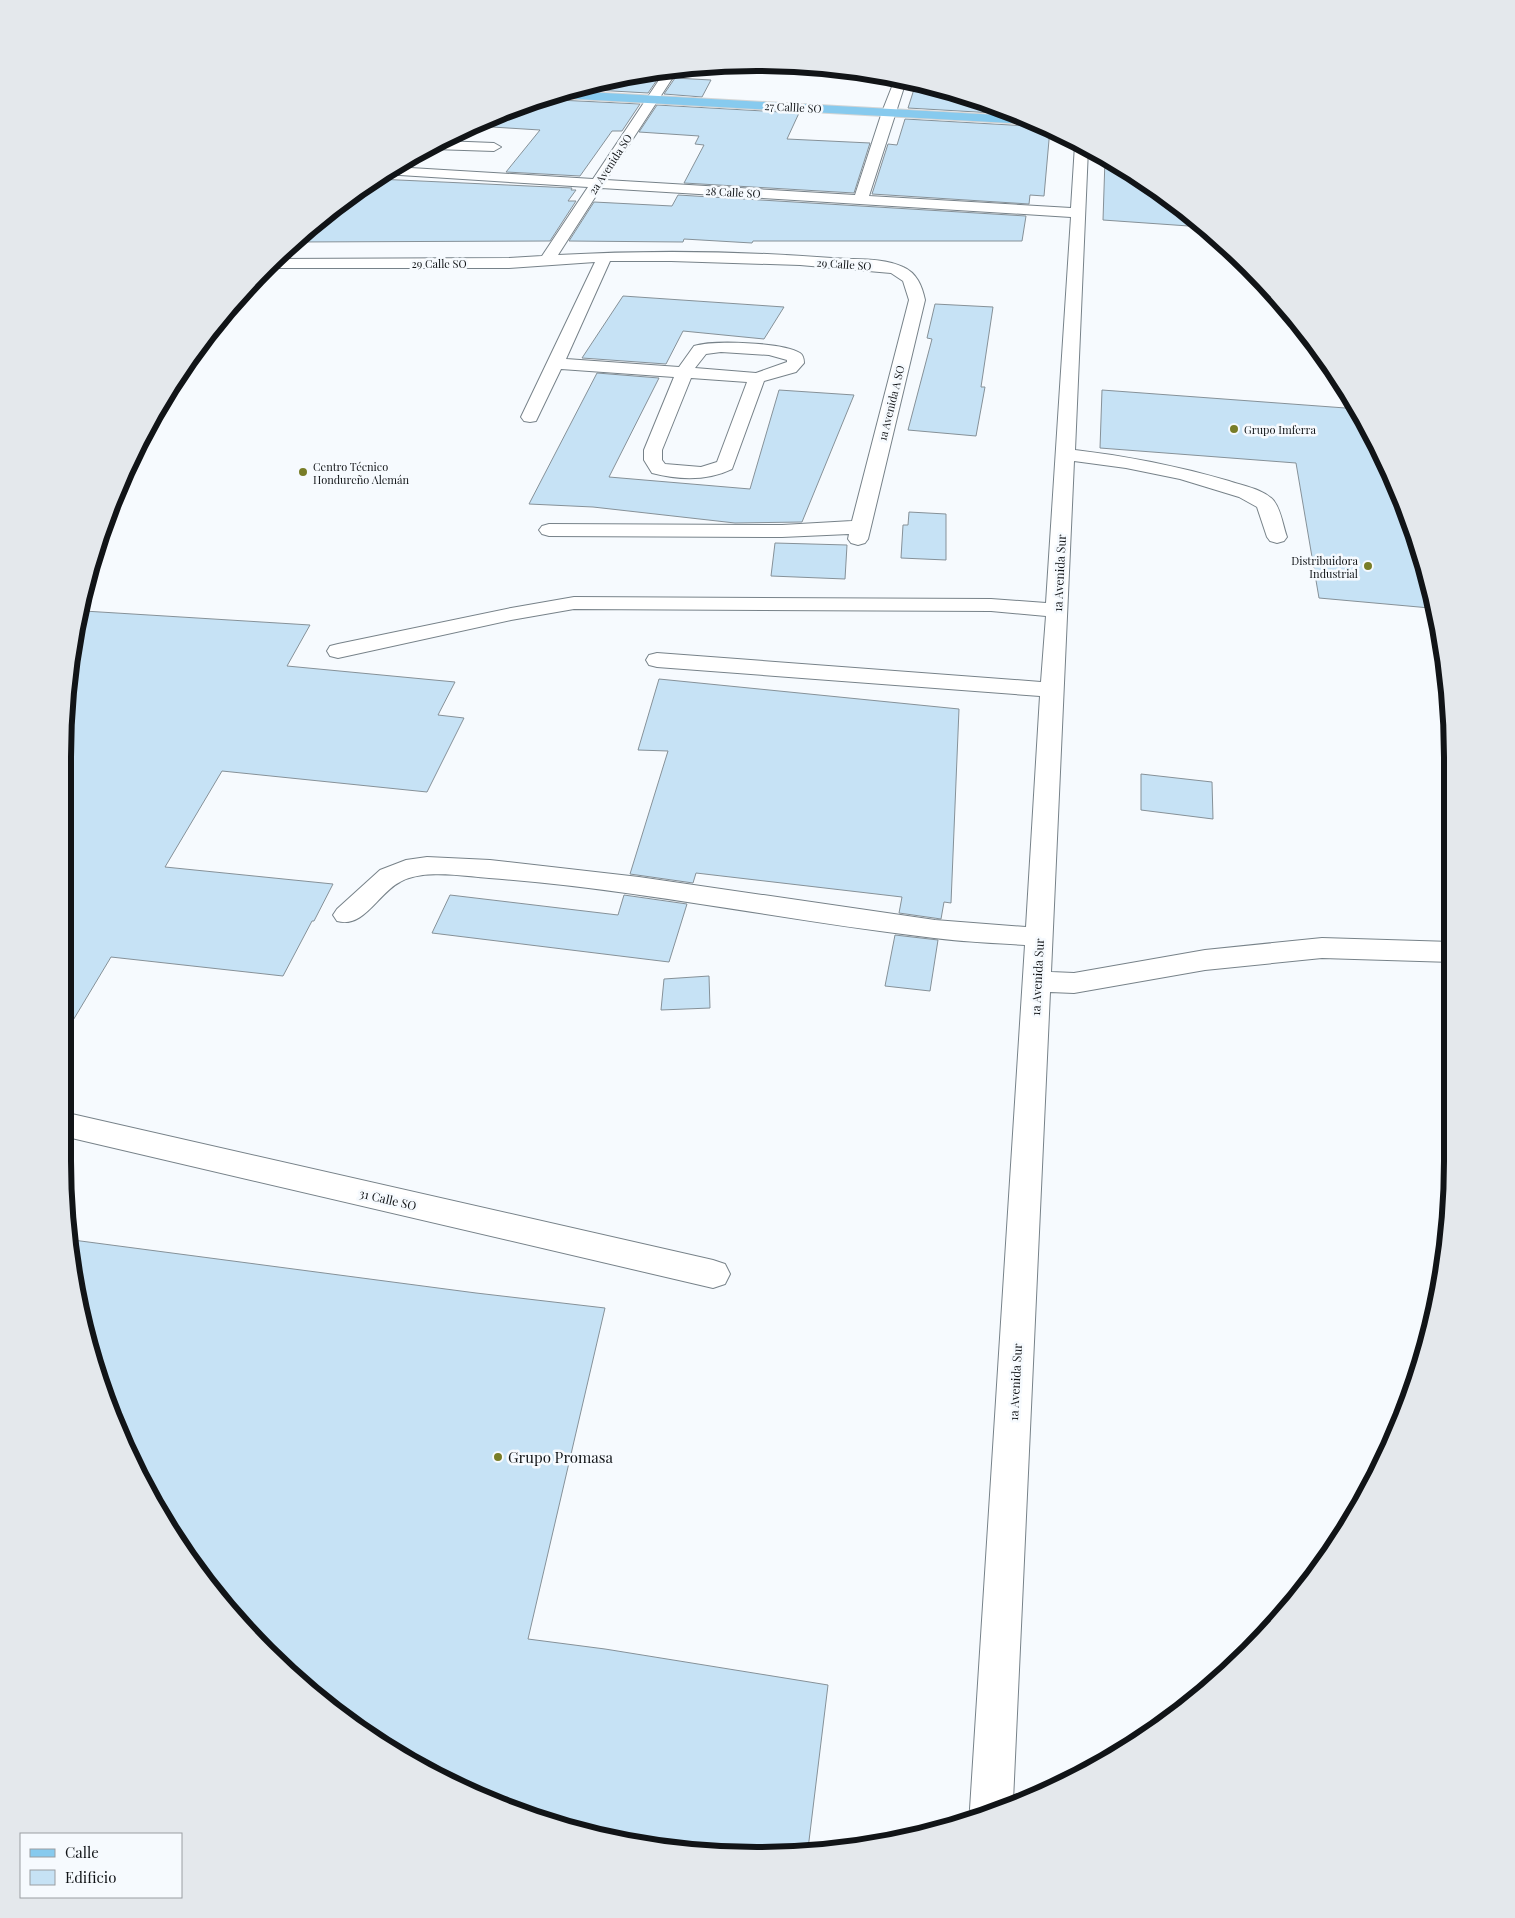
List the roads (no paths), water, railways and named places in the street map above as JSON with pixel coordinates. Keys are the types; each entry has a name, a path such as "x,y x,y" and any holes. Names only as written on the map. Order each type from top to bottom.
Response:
{"main road":[{"name":"27 Callle SO","path":"580,95 1010,119"}],"street":[{"name":"2a Avenida SO","path":"550,256 666,77"},
{"path":"861,200 898,86"},
{"path":"447,145 494,147"},
{"name":"1a Avenida Sur","path":"991,1805 1082,153"},
{"name":"28 Calle SO","path":"400,172 1079,214"},
{"name":"29 Calle SO","path":"295,251 800,260 890,267 903,272"},
{"name":"29 Calle SO","path":"281,264 509,263 550,256"},
{"path":"530,417 605,257"},
{"name":"1a Avenida A SO","path":"549,530 859,533 917,300 915,288 903,272"},
{"path":"554,363 685,372 758,378 790,368 796,363 795,357 771,350 712,348 701,350 694,354 685,372 653,450 653,460 659,469 680,472 703,473 716,470 725,465 758,378"},
{"path":"1065,454 1137,463 1192,475 1246,493 1266,504 1277,537"},
{"path":"338,651 511,614 574,603 991,605 1057,610"},
{"path":"658,660 1053,690"},
{"path":"346,915 389,876 406,870 436,867 490,869 629,885 935,930 1039,937"},
{"path":"1037,982 1074,983 1205,960 1322,948 1444,952"},
{"name":"31 Calle SO","path":"71,1126 713,1274"}],"place":[{"name":"Grupo Imferra","path":"1234,429"},
{"name":"Centro Técnico Hondureño Alemán","path":"303,472"},
{"name":"Distribuidora Industrial","path":"1368,566"},
{"name":"Grupo Promasa","path":"498,1457"}]}
